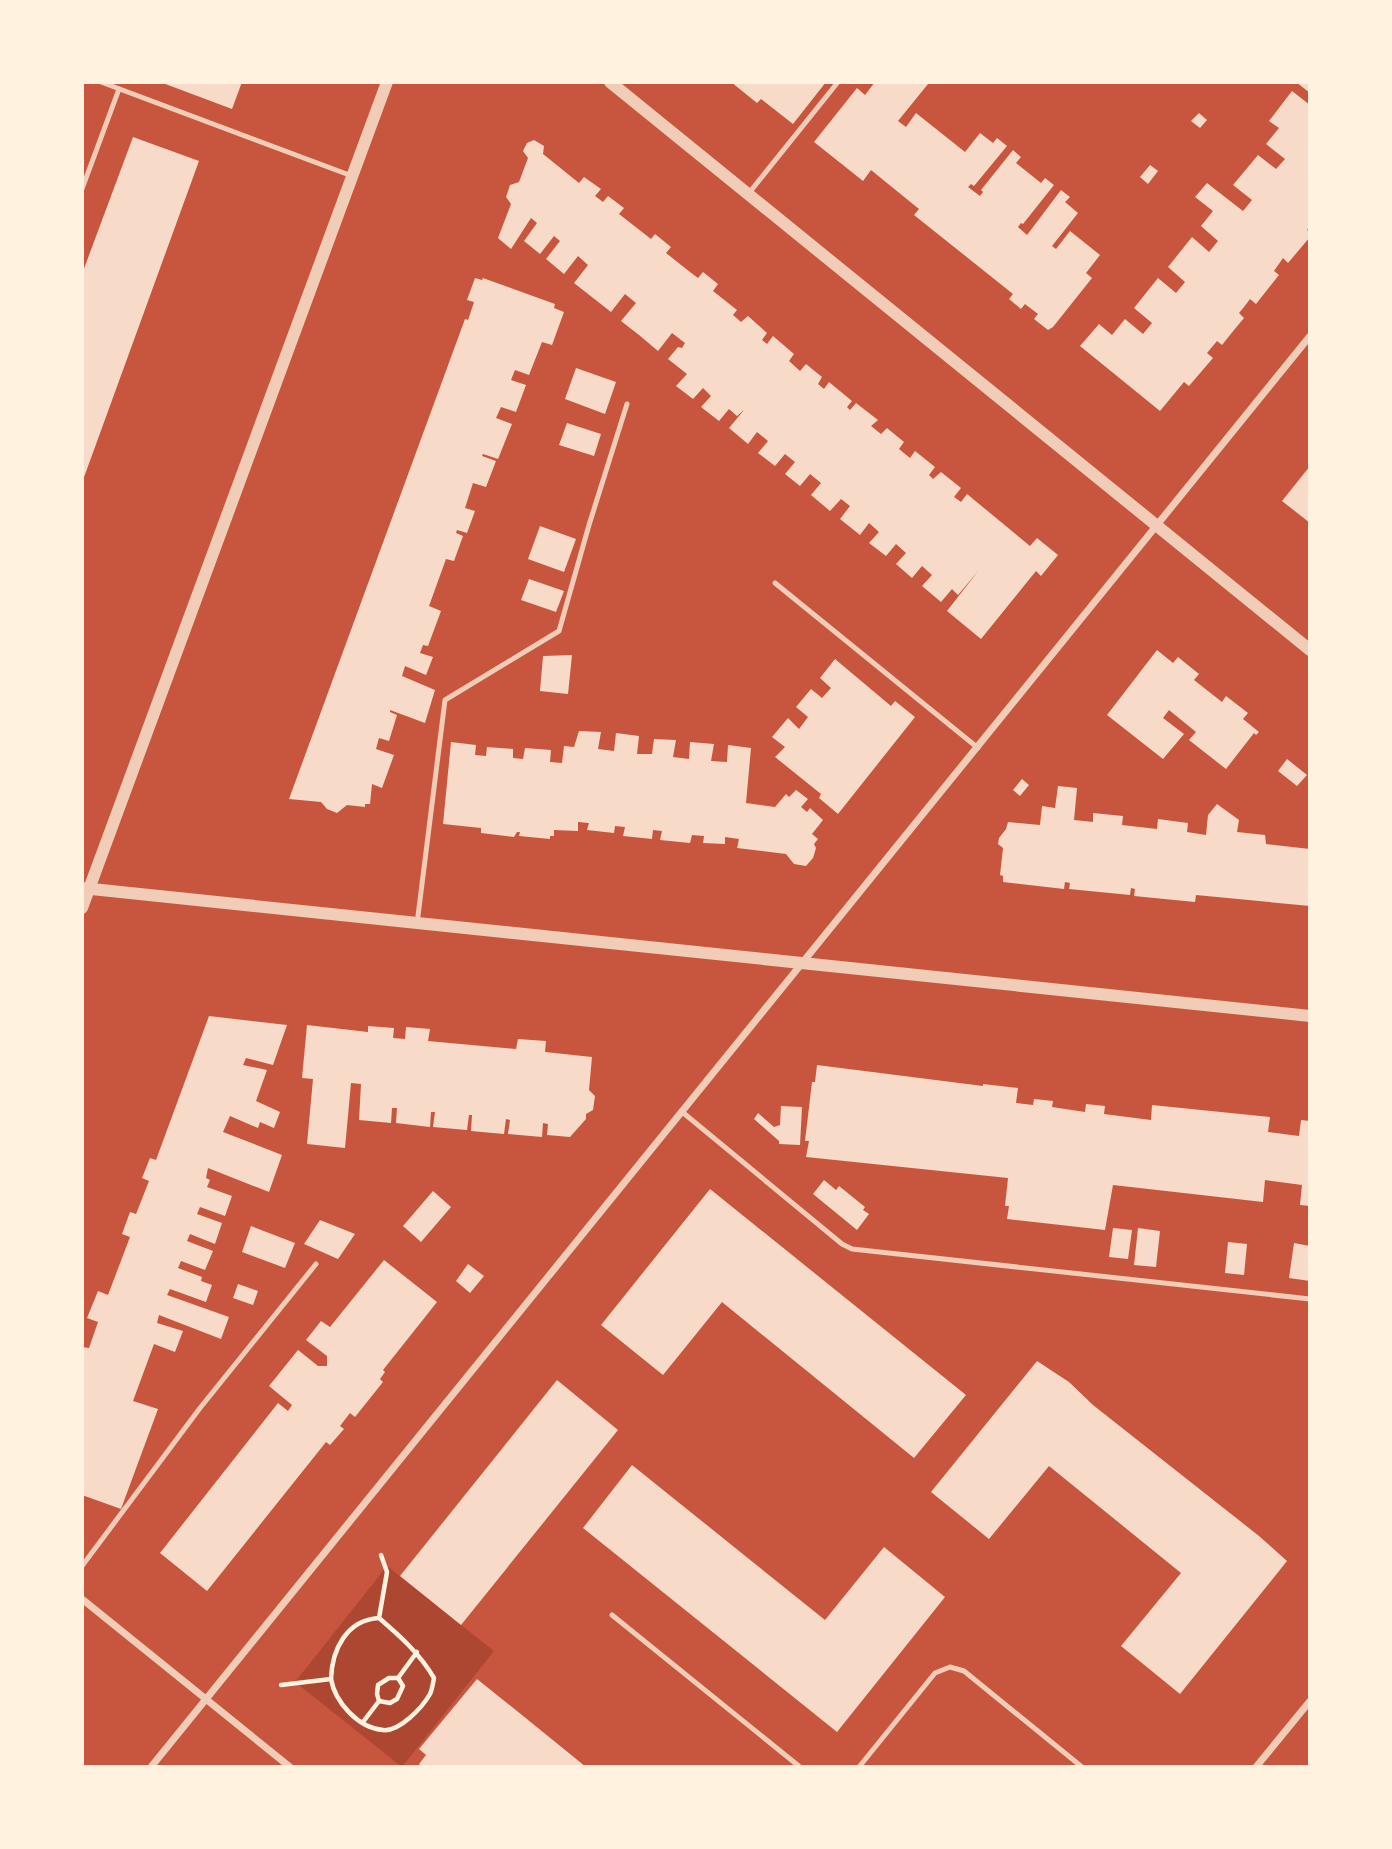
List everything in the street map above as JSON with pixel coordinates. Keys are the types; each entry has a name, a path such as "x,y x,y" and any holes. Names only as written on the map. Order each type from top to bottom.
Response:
{"street":[{"path":"82,908 86,888 387,82"},
{"path":"610,82 1310,650"},
{"path":"151,1767 1310,336"},
{"path":"86,888 1310,1016"},
{"path":"82,1599 290,1767"},
{"path":"1256,1767 1310,1701"}],"lane":[{"path":"100,82 352,176"},
{"path":"749,193 838,82"},
{"path":"82,189 119,89"},
{"path":"417,923 444,700 559,631 626,404"},
{"path":"775,583 978,748"},
{"path":"681,1111 842,1244 852,1249 1310,1299"},
{"path":"82,1566 200,1408 316,1264"},
{"path":"612,1615 800,1767"},
{"path":"859,1767 935,1673 950,1667 964,1671 1083,1767"}],"path":[{"path":"379,1618 387,1572 381,1555"},
{"path":"379,1618 416,1652 434,1678 431,1693 398,1727 385,1731 363,1723 340,1703 332,1689 331,1679 331,1665 338,1644 345,1634 357,1624 379,1618"},
{"path":"398,1678 416,1652"},
{"path":"379,1701 379,1685 389,1678 398,1678"},
{"path":"379,1701 390,1703 397,1699 403,1686 398,1678"},
{"path":"281,1685 331,1679"},
{"path":"363,1723 379,1701"}],"shaded area":[{"path":"387,1566 494,1651 402,1767 295,1682"}],"building":[{"path":"160,82 242,82 232,109"},
{"path":"731,82 826,82 793,124 761,99 757,103"},
{"path":"875,82 928,84 898,121 906,127 916,113 965,152 980,133 993,143 997,138 1007,146 974,186 971,184 968,187 980,196 983,192 981,190 1013,150 1021,157 1016,163 1041,183 1045,178 1054,185 1018,227 1027,235 1061,190 1070,197 1065,202 1078,213 1052,246 1056,249 1070,231 1100,255 1086,273 1092,278 1053,327 1048,330 1034,319 1038,314 1025,304 1021,309 1009,299 1013,294 914,215 919,209 871,170 863,181 814,142 857,88 865,95"},
{"path":"1296,82 1310,82 1310,93"},
{"path":"1292,91 1310,105 1310,226 1307,230 1310,237 1288,263 1283,258 1274,271 1279,275 1256,304 1250,299 1239,313 1244,318 1222,345 1217,341 1207,353 1213,358 1189,386 1184,382 1160,411 1080,346 1099,324 1112,335 1125,319 1143,334 1152,323 1134,308 1158,278 1176,293 1185,282 1168,267 1192,237 1209,252 1218,241 1201,226 1213,211 1195,197 1207,183 1243,211 1252,200 1233,185 1258,155 1276,169 1285,159 1266,144 1279,128 1269,121"},
{"path":"1199,113 1207,120 1200,128 1191,121"},
{"path":"133,137 199,161 83,480 82,274"},
{"path":"534,140 544,146 543,154 579,183 584,177 601,189 595,196 603,202 608,196 624,208 619,214 651,239 655,234 671,247 666,253 690,272 698,278 703,272 718,284 713,291 737,310 733,315 741,322 748,316 767,333 762,340 767,344 773,336 794,354 789,361 800,371 806,364 822,377 818,384 824,389 829,382 852,401 847,407 850,410 856,403 878,420 871,426 881,434 887,428 904,442 899,449 910,458 915,451 935,467 929,475 933,479 941,472 961,488 954,497 961,502 967,494 1030,546 1037,538 1058,555 1041,576 1036,571 981,639 947,611 979,570 958,595 952,589 941,602 922,586 932,575 922,566 912,578 896,564 906,553 896,544 886,556 869,543 879,532 869,523 860,535 840,519 850,506 841,499 830,511 811,495 821,483 810,474 800,486 785,474 795,462 785,454 775,466 758,453 768,441 757,432 748,444 729,428 744,410 737,416 729,409 719,421 701,407 711,396 703,388 693,399 676,386 687,374 668,359 685,343 672,333 658,351 621,321 636,303 625,294 611,312 574,283 588,265 578,256 564,274 546,259 560,241 554,236 540,254 524,241 537,223 531,218 511,249 498,238 511,204 506,197 510,185 519,182 528,158 523,151 527,143"},
{"path":"1150,165 1158,171 1148,184 1140,177"},
{"path":"475,278 483,278 555,304 554,308 564,312 552,345 542,342 529,375 515,370 511,380 526,385 516,412 501,407 496,418 512,424 498,459 483,454 482,456 496,461 486,487 473,483 465,508 475,511 467,533 457,530 456,533 463,536 454,561 446,559 429,606 441,611 428,646 423,645 420,653 433,657 426,675 405,666 402,676 435,690 425,723 390,710 397,715 389,741 379,738 376,749 394,755 382,788 372,784 370,804 365,804 365,807 347,805 337,813 327,809 321,802 289,799 465,319 468,320 474,302 467,300"},
{"path":"576,368 616,382 605,414 565,399"},
{"path":"567,423 601,434 594,456 559,445"},
{"path":"1310,466 1310,523 1282,501"},
{"path":"540,526 576,539 564,572 528,559"},
{"path":"529,579 564,591 556,612 521,600"},
{"path":"1157,650 1173,663 1178,657 1199,674 1194,680 1222,702 1226,696 1248,713 1243,719 1259,732 1256,735 1254,733 1226,769 1189,740 1196,732 1169,710 1163,718 1184,734 1163,759 1107,715"},
{"path":"572,655 568,694 540,691 543,656"},
{"path":"835,659 891,706 895,701 915,717 838,814 819,798 821,794 775,757 785,747 772,737 788,718 799,729 808,717 796,707 811,689 822,698 831,688 820,678"},
{"path":"579,731 601,732 598,749 614,751 616,733 639,736 637,754 652,754 654,739 676,740 673,757 689,759 690,742 714,744 711,761 727,762 728,745 751,748 746,803 775,807 786,794 789,797 796,790 808,799 801,807 807,812 810,808 823,820 812,834 818,839 814,844 816,848 813,858 806,866 794,864 786,854 737,848 739,839 725,837 725,844 703,843 704,836 692,835 690,843 660,840 662,831 653,830 652,839 623,836 625,827 615,826 614,833 587,830 589,823 578,822 578,831 554,830 554,836 550,836 550,839 519,836 520,832 514,837 481,833 481,828 443,824 451,742 476,745 475,755 486,756 487,747 513,749 513,758 523,759 525,748 551,750 550,762 562,763 564,746 574,747"},
{"path":"1287,759 1307,775 1297,786 1278,771"},
{"path":"1022,779 1029,785 1020,796 1013,790"},
{"path":"1058,786 1077,788 1074,820 1093,822 1093,813 1123,816 1122,825 1157,829 1158,819 1188,823 1187,832 1206,835 1208,815 1217,804 1239,820 1237,832 1265,835 1266,844 1310,849 1310,906 1196,895 1195,902 1134,896 1135,889 1131,888 1130,895 1069,889 1070,883 1065,882 1064,889 1003,882 1003,876 1000,875 1003,848 998,844 1008,822 1040,825 1042,806 1055,808"},
{"path":"209,1016 287,1025 273,1065 246,1058 243,1065 267,1070 256,1101 280,1112 274,1128 260,1122 258,1128 230,1116 223,1132 282,1155 269,1192 208,1168 206,1178 210,1180 207,1187 232,1196 225,1216 200,1207 197,1214 222,1223 215,1244 190,1234 187,1241 213,1251 205,1270 181,1261 178,1268 202,1277 201,1281 212,1285 206,1302 170,1289 167,1295 229,1317 221,1339 159,1315 157,1323 183,1331 175,1352 154,1344 133,1401 158,1409 121,1509 82,1495 82,1347 89,1348 98,1322 87,1318 98,1291 108,1295 130,1237 122,1234 130,1212 136,1214 149,1181 142,1178 150,1158 156,1160"},
{"path":"307,1025 368,1032 368,1026 394,1028 393,1038 405,1039 406,1027 430,1029 428,1041 516,1049 518,1039 546,1041 545,1052 592,1057 589,1090 595,1096 593,1110 586,1114 586,1119 570,1137 547,1135 548,1124 543,1123 542,1137 508,1134 510,1120 506,1119 504,1134 471,1131 472,1115 469,1115 467,1130 433,1127 435,1112 431,1112 430,1127 396,1123 397,1108 392,1108 391,1123 359,1120 361,1084 351,1083 345,1148 307,1144 313,1079 302,1078"},
{"path":"817,1065 1018,1088 1016,1103 1033,1105 1034,1099 1053,1101 1052,1107 1085,1112 1086,1104 1105,1106 1104,1114 1151,1120 1152,1105 1270,1117 1268,1132 1299,1136 1301,1120 1310,1121 1310,1206 1300,1205 1302,1185 1265,1180 1263,1202 1113,1185 1105,1230 1007,1219 1009,1206 1005,1206 1008,1178 806,1157 809,1141 805,1141 812,1082 815,1082"},
{"path":"781,1106 802,1107 800,1145 779,1144 779,1141 754,1119 758,1113 774,1127 780,1125"},
{"path":"824,1180 836,1190 839,1186 865,1207 863,1210 869,1214 857,1230 813,1194"},
{"path":"710,1189 966,1395 914,1458 722,1302 663,1375 601,1325"},
{"path":"433,1191 451,1207 421,1242 403,1226"},
{"path":"320,1220 355,1234 338,1259 304,1244"},
{"path":"251,1226 295,1243 285,1268 242,1252"},
{"path":"1113,1228 1132,1230 1128,1259 1109,1257"},
{"path":"1138,1228 1160,1231 1156,1267 1134,1265"},
{"path":"1228,1242 1247,1244 1244,1275 1225,1273"},
{"path":"1294,1243 1310,1246 1310,1281 1289,1278"},
{"path":"384,1260 437,1302 383,1370 385,1372 380,1379 383,1382 355,1417 350,1413 340,1426 344,1429 330,1445 326,1442 207,1591 160,1553 278,1403 288,1411 292,1405 269,1386 298,1350 318,1366 327,1366 327,1356 306,1340 321,1321 330,1327"},
{"path":"468,1264 484,1276 470,1293 456,1281"},
{"path":"238,1284 258,1291 253,1305 233,1298"},
{"path":"1037,1361 1069,1382 1093,1405 1287,1561 1180,1694 1121,1646 1181,1573 1049,1466 989,1539 931,1492"},
{"path":"557,1380 618,1430 461,1625 400,1576"},
{"path":"632,1465 825,1620 884,1547 945,1597 837,1732 583,1528"},
{"path":"477,1679 586,1767 422,1767 419,1764 426,1755 419,1749"}]}
